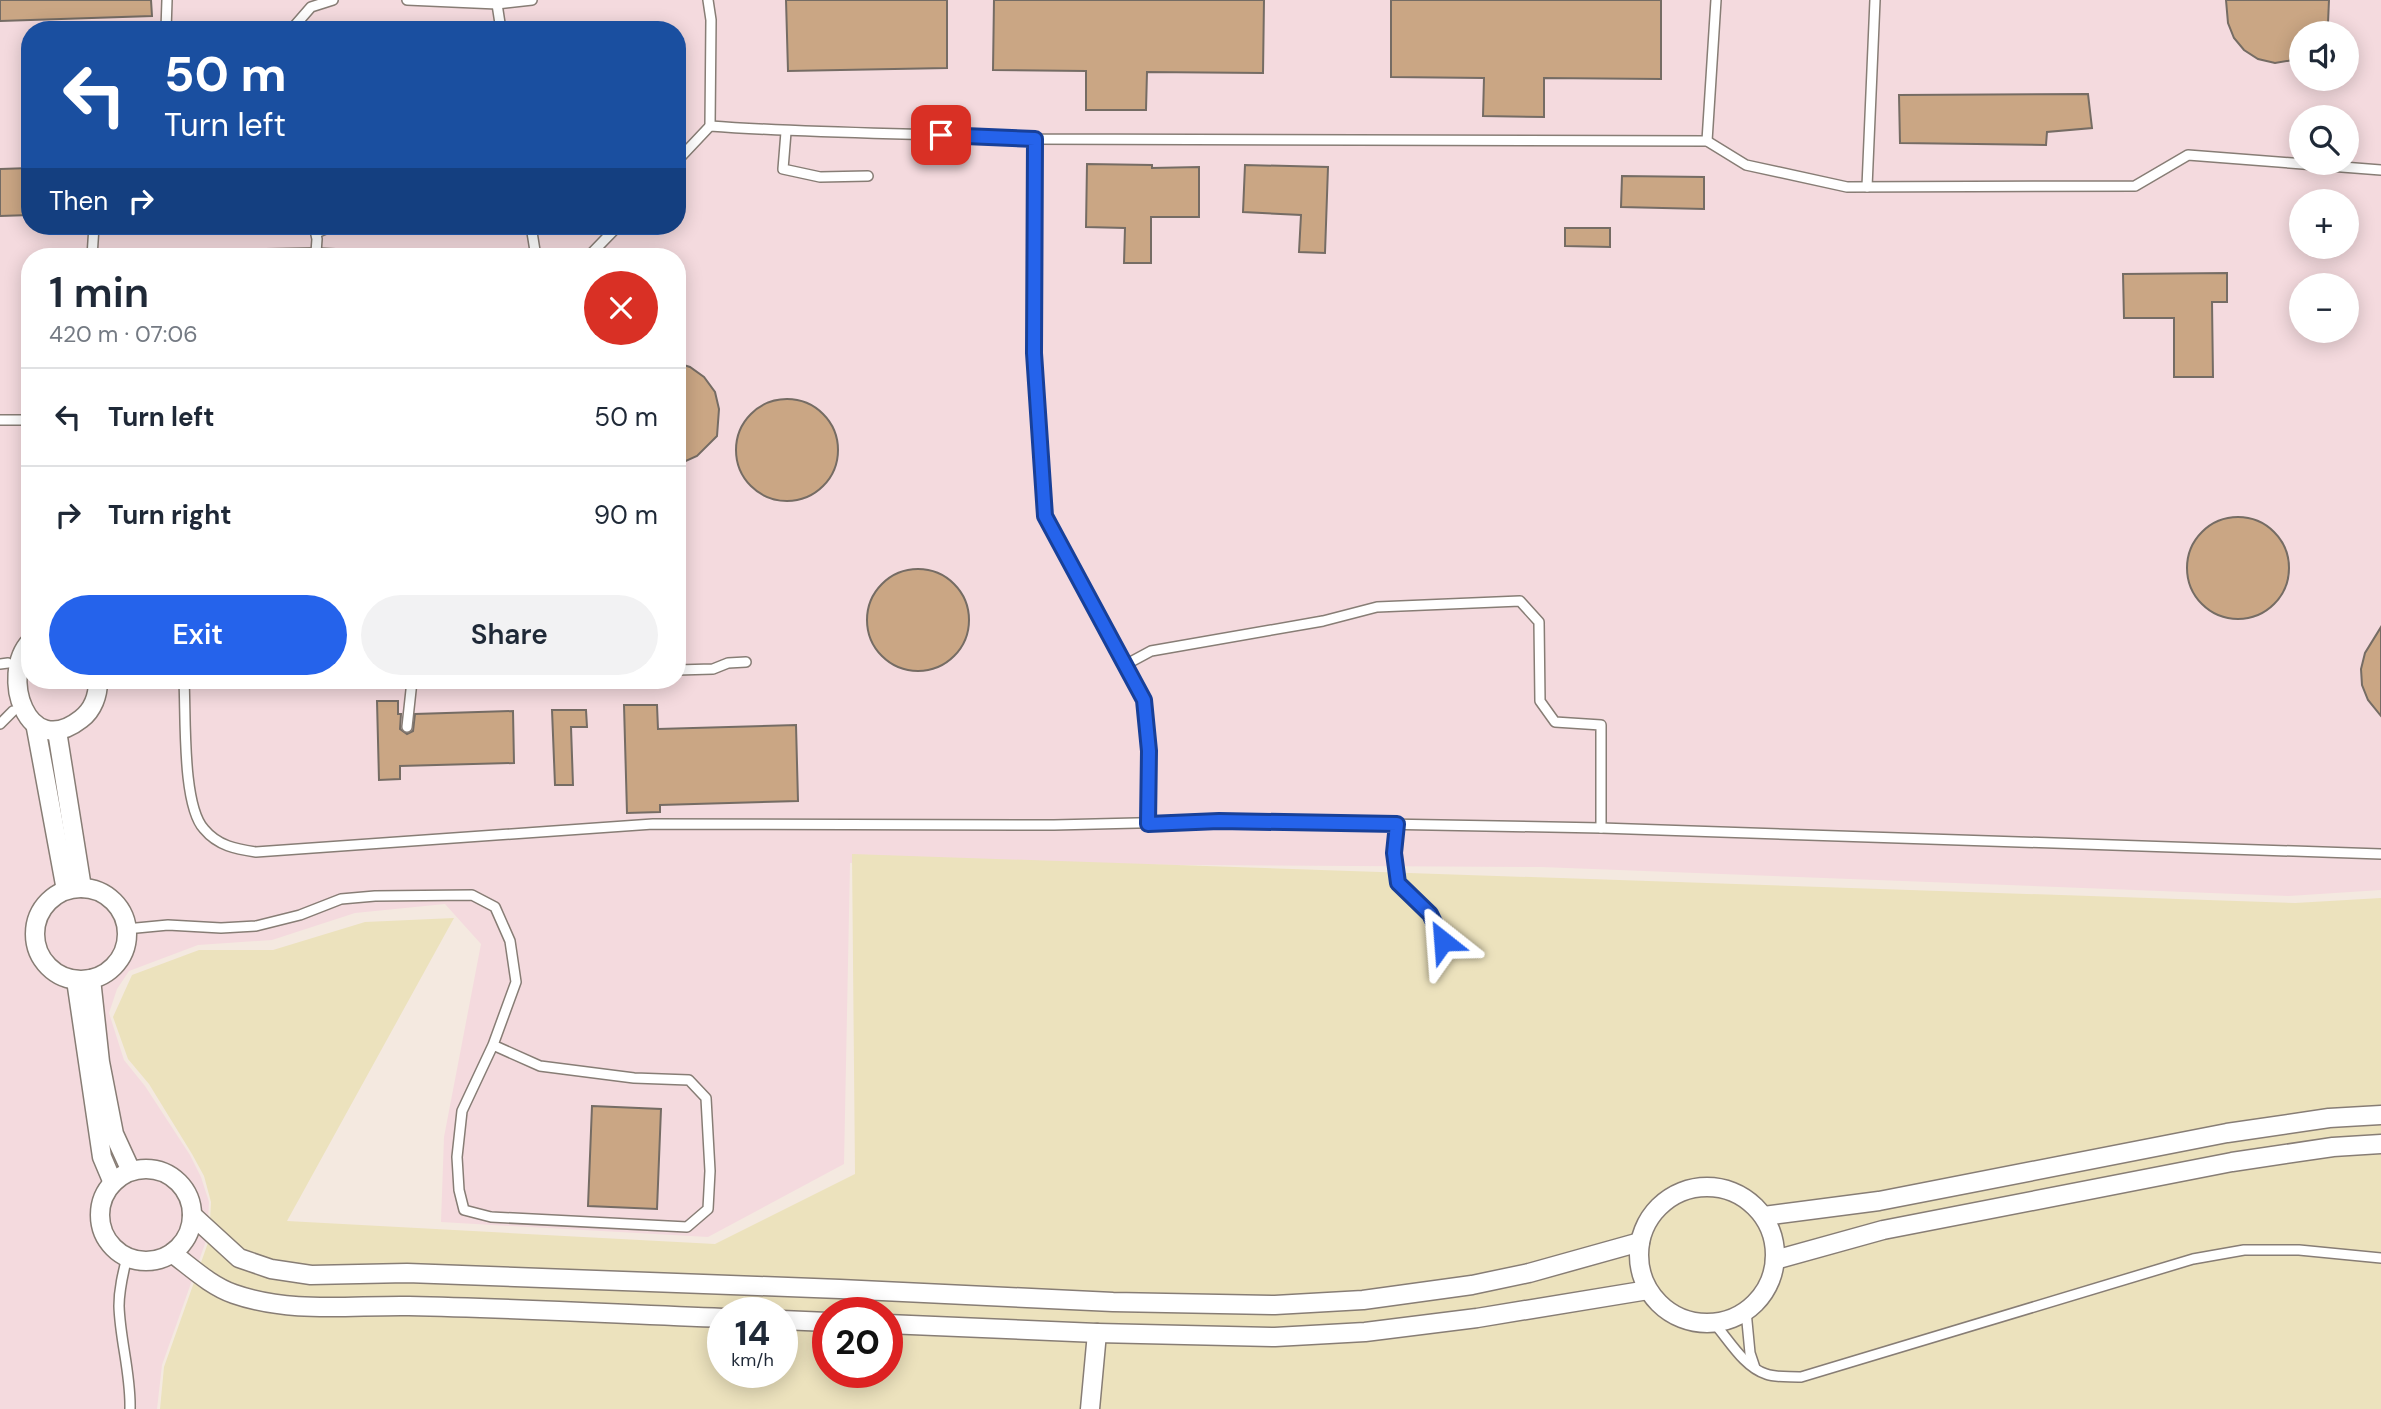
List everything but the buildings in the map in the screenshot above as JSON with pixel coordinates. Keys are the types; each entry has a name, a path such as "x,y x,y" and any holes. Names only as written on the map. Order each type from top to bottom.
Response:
{"street":[{"path":"21,648 4,663 6,718 36,728 57,731 72,726 85,717 94,704 98,689"},
{"path":"36,728 74,889"},
{"path":"57,731 74,889"},
{"path":"74,889 95,890 116,905 123,916 126,929 126,943 114,966 104,974 84,979 61,976 48,967 39,954 35,939 36,923 42,909 52,897 74,889"},
{"path":"84,979 114,1134 131,1171"},
{"path":"84,979 102,1157 113,1183"},
{"path":"1763,1216 1879,1201 2227,1133 2329,1118 2381,1115"},
{"path":"1775,1260 1883,1230 2232,1162 2333,1147 2381,1144"},
{"path":"131,1171 159,1171 173,1177 186,1194 192,1215 190,1230 183,1243 172,1253 152,1261 127,1257 110,1245 103,1233 100,1207 105,1194 113,1183 131,1171"},
{"path":"1706,1186 1732,1191 1755,1206 1763,1216 1773,1237 1775,1260 1769,1284 1746,1311 1725,1322 1703,1324 1681,1318 1663,1307 1648,1290 1640,1267 1640,1242 1643,1229 1658,1207 1668,1198 1706,1186"},
{"path":"192,1215 239,1258 271,1269 311,1275 407,1273 1126,1303 1275,1305 1363,1300 1472,1285 1529,1273 1640,1242"},
{"path":"172,1253 218,1287 237,1295 307,1308 407,1306 707,1317"},
{"path":"903,1325 1275,1337 1365,1332 1477,1318 1648,1290"},
{"path":"1090,1409 1097,1333"}],"lane":[{"path":"166,0 166,21"},
{"path":"298,21 311,6 333,0"},
{"path":"407,0 497,4 532,0"},
{"path":"686,152 710,126 711,20 708,0"},
{"path":"1707,141 1716,0"},
{"path":"1867,187 1875,0"},
{"path":"497,4 500,21"},
{"path":"710,126 786,132 1035,139 1707,141 1746,165 1847,187 2136,186 2188,155 2381,170"},
{"path":"786,132 783,169 820,177 868,176"},
{"path":"1035,139 1034,353 1045,516 1144,700 1149,751 1148,824"},
{"path":"597,248 610,235"},
{"path":"0,420 21,420"},
{"path":"1125,665 1151,651 1322,621 1377,607 1520,601 1539,622 1540,701 1555,722 1601,725 1601,828"},
{"path":"686,670 713,669 728,663 746,662"},
{"path":"184,689 190,799 203,828 226,847 256,852 653,824 1054,825 1219,821 1601,828 2381,854"},
{"path":"407,727 411,689"},
{"path":"1397,824 1394,853 1398,883 1430,914 1443,941 1438,966"},
{"path":"126,929 168,925 221,929 256,926 300,915 341,899 375,896 472,895 495,906 510,941 516,982 493,1045 462,1111 457,1157 459,1190 464,1210 491,1217 687,1227 708,1209 710,1171 706,1098 689,1080 634,1078 540,1066 493,1045"},
{"path":"1714,1323 1756,1370 1769,1376 1801,1377 2193,1259 2244,1250 2299,1250 2381,1258"},
{"path":"127,1257 120,1286 119,1308 130,1387 130,1409"},
{"path":"1746,1311 1750,1353 1756,1370"}],"shaded area":[{"path":"0,0 2381,0 2381,890 2289,896 1541,867 850,863 844,1164 708,1237 441,1222 444,1137 481,944 445,904 355,913 272,940 198,945 129,971 117,989 109,1013 124,1060 145,1086 190,1155 209,1202 207,1238 162,1365 157,1409 0,1409"}],"sand":[{"path":"852,854 2295,903 2381,898 2381,1409 160,1409 164,1367 209,1240 211,1202 204,1176 192,1154 149,1084 128,1059 113,1017 132,975 199,950 273,950 365,922 454,918 287,1221 715,1244 855,1174"}],"route":[{"path":"941,135 1035,139 1034,353 1045,516 1144,700 1149,751 1148,824 1219,821 1397,824 1394,853 1398,883 1430,914 1443,941"}]}
